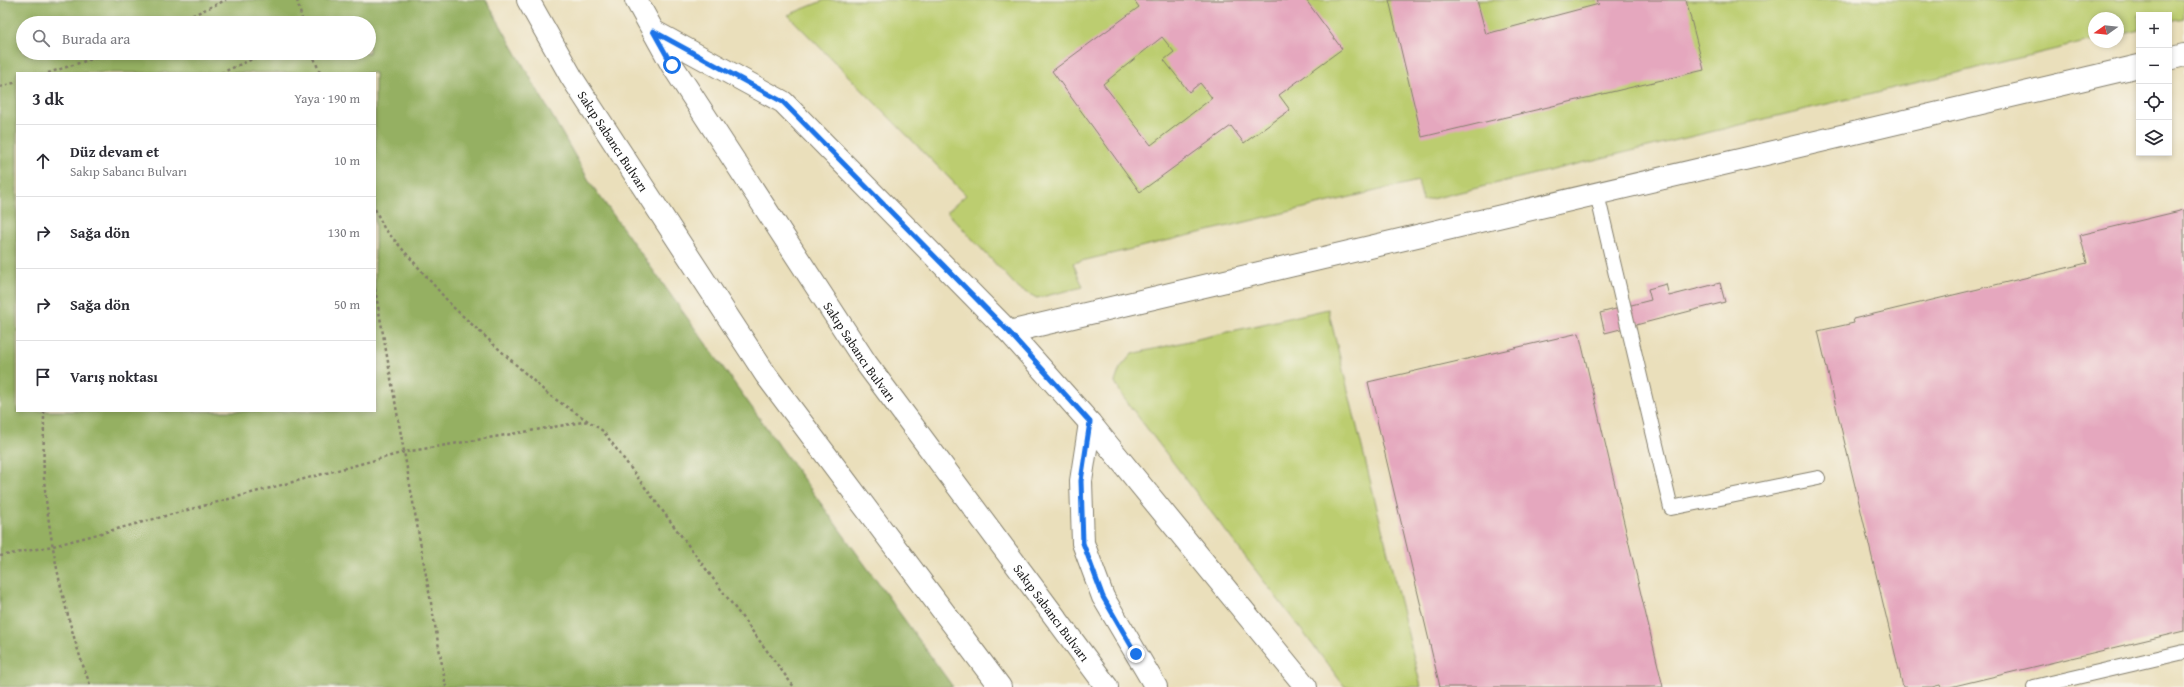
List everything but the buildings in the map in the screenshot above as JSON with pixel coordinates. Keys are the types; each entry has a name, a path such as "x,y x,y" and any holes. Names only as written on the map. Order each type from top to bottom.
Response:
{"street":[{"name":"Sakıp Sabancı Bulvarı","path":"528,0 572,78 766,375 1000,687"},
{"name":"Sakıp Sabancı Bulvarı","path":"636,0 672,65 866,363 1107,687"},
{"path":"653,31 783,102 1009,332 1090,422 1306,687"},
{"path":"2172,58 2184,55"},
{"path":"1009,332 2136,67"},
{"path":"1090,422 1081,481 1083,543 1103,597 1156,687"}],"lane":[{"path":"1597,194 1671,508 1818,478"},
{"path":"2034,687 2184,652"}],"path":[{"path":"191,16 226,0"},
{"path":"296,0 301,16"},
{"path":"51,72 92,60"},
{"path":"223,72 250,60"},
{"path":"315,60 320,72"},
{"path":"0,87 16,82"},
{"path":"376,211 384,228 453,307 548,395 603,431 794,687"},
{"path":"376,294 446,687"},
{"path":"44,412 44,478 53,546 78,655 91,687"},
{"path":"0,556 53,546 405,452 588,421"}],"green space":[{"path":"0,0 486,0 591,184 953,687 0,687"},
{"path":"825,0 2184,0 2184,19 2172,21 2172,12 2136,12 2136,31 2124,34 2124,12 2088,12 2088,41 1423,201 1418,181 1073,263 1083,287 1037,298 1019,289 947,212 966,195 788,15"},
{"path":"1328,309 1421,687 1345,687 1123,397 1115,382 1120,368 1132,354"}],"route":[{"path":"672,65 653,31 783,102 1009,332 1090,422 1081,481 1083,543 1103,597 1136,654"}]}
